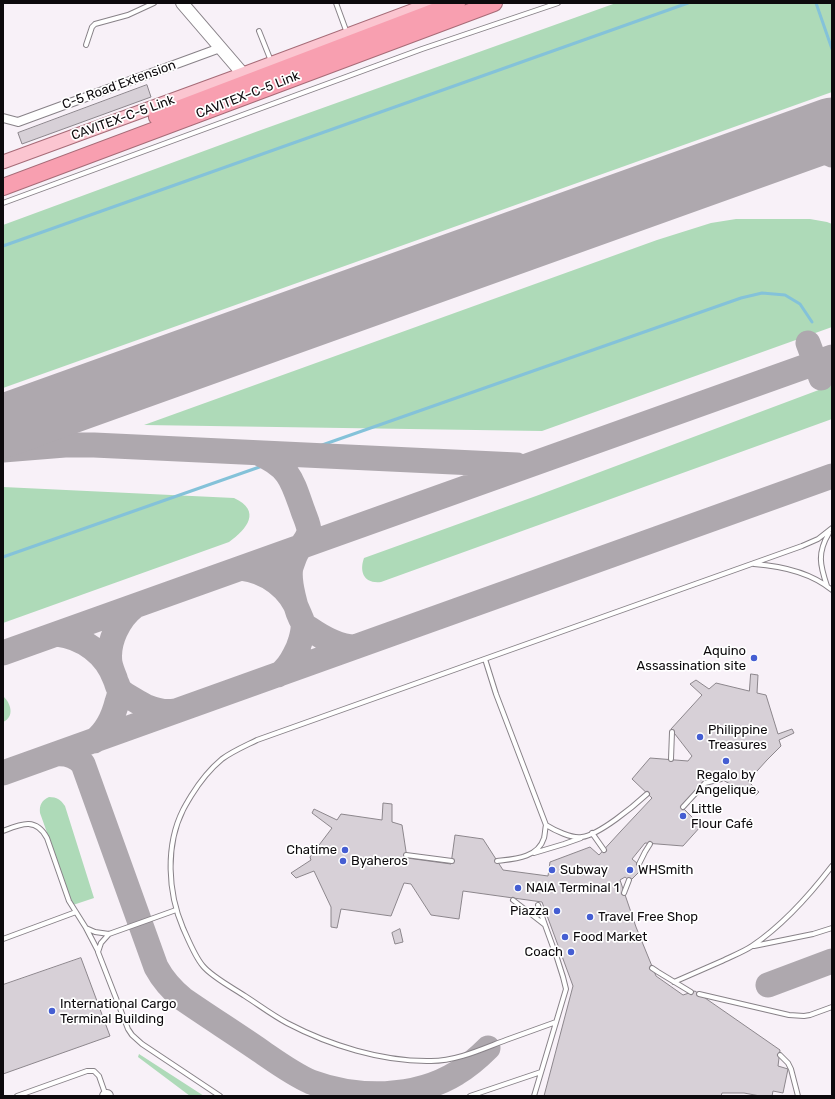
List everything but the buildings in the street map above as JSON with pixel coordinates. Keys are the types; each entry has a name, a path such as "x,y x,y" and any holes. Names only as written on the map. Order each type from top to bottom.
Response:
{"highway":[{"name":"CAVITEX–C-5 Link","path":"3,176 457,3"},
{"name":"CAVITEX–C-5 Link","path":"3,187 494,3"}],"main road":[{"path":"182,3 243,74 433,3"},
{"name":"CAVITEX-C-5 Link","path":"3,162 243,74"}],"street":[{"name":"C-5 Road Extension","path":"3,118 18,122 220,48"}],"lane":[{"path":"86,45 92,27 95,24 128,15 154,3"},
{"path":"336,3 348,35"},
{"path":"3,203 422,49 558,3"},
{"path":"259,31 272,64"},
{"path":"556,1022 472,1053 432,1062 392,1058 332,1044 274,1016 213,975 204,967 199,961 187,938 176,910 170,872 171,850 182,811 207,774 236,749 257,740 808,544 832,529"},
{"path":"827,586 822,572 821,551 824,540 832,529"},
{"path":"752,564 770,565 793,570 827,586 832,590"},
{"path":"485,659 499,701 546,825 544,838 532,854"},
{"path":"671,759 672,732"},
{"path":"683,808 705,783 721,779"},
{"path":"497,861 514,859 581,838 592,833 629,810 647,794"},
{"path":"3,831 23,824 30,824 44,831 69,901 86,928 98,952 128,1029 142,1044 220,1096"},
{"path":"546,825 558,832 581,838"},
{"path":"592,833 604,850"},
{"path":"639,864 650,844"},
{"path":"406,855 452,861"},
{"path":"674,982 752,946 782,922 800,904 832,866"},
{"path":"624,893 629,880"},
{"path":"513,900 545,925"},
{"path":"534,1096 566,989 564,977 538,905"},
{"path":"86,928 95,932 109,934 176,910"},
{"path":"3,939 76,912"},
{"path":"752,946 813,934 832,928"},
{"path":"98,952 101,943 109,934"},
{"path":"652,968 691,992"},
{"path":"699,994 789,1015 810,1015 832,1007"},
{"path":"780,1056 788,1063 791,1069 798,1096"},
{"path":"17,1096 87,1071 94,1071 99,1076 106,1096"},
{"path":"470,1096 541,1072"}],"green space":[{"path":"616,3 832,3 832,92 3,388 3,225 261,130"},
{"path":"736,219 810,219 832,224 832,327 542,431 144,425 657,240 711,223"},
{"path":"832,385 832,419 381,582 370,581 364,576 362,568 364,558 536,496"},
{"path":"3,487 234,498 243,503 248,509 249,520 246,526 236,537 229,542 3,623"},
{"path":"3,696 10,706 10,713 7,720 3,722"},
{"path":"49,797 58,799 65,806 94,898 73,905 40,813 42,803"},
{"path":"139,1054 204,1096 190,1096 138,1057"}],"waterway":[{"path":"3,246 688,3"},
{"path":"816,3 832,49"},
{"path":"3,557 741,298 762,293 785,295 800,304 812,322"}],"taxiway":[{"path":"768,151 793,147 808,147 824,151 832,155"},
{"path":"808,343 821,378"},
{"path":"3,653 832,357"},
{"path":"3,450 65,445 94,445 517,465"},
{"path":"258,453 277,464 288,476 296,491 308,526 309,531 307,537 296,554 290,573 293,596 300,618 303,624 325,639 337,644 355,647"},
{"path":"3,773 832,476"},
{"path":"241,568 260,573 276,582 290,596 303,621 302,635 297,651 288,666 278,675"},
{"path":"135,606 119,624 110,647 111,669 117,685 124,693 145,706 160,711 175,711"},
{"path":"57,634 76,639 92,648 106,662 119,687 119,696 111,719 103,733 94,741"},
{"path":"56,754 71,756 83,764 156,967 171,988 193,1006 298,1075 311,1082 329,1088 347,1091 386,1094 423,1088 441,1082 457,1073 474,1061 488,1048"},
{"path":"768,985 832,961"}],"runway":[{"path":"3,426 832,129"}],"place":[{"name":"Aquino Assassination site","path":"754,658"},
{"name":"Philippine Treasures","path":"700,737"},
{"name":"Regalo by Angelique","path":"726,761"},
{"name":"Little Flour Café","path":"683,816"},
{"name":"Chatime","path":"345,850"},
{"name":"Byaheros","path":"343,861"},
{"name":"Subway","path":"552,870"},
{"name":"WHSmith","path":"630,870"},
{"name":"NAIA Terminal 1","path":"518,888"},
{"name":"Piazza","path":"557,911"},
{"name":"Travel Free Shop","path":"590,917"},
{"name":"Food Market","path":"565,937"},
{"name":"Coach","path":"571,952"},
{"name":"International Cargo Terminal Building","path":"52,1011"}]}
